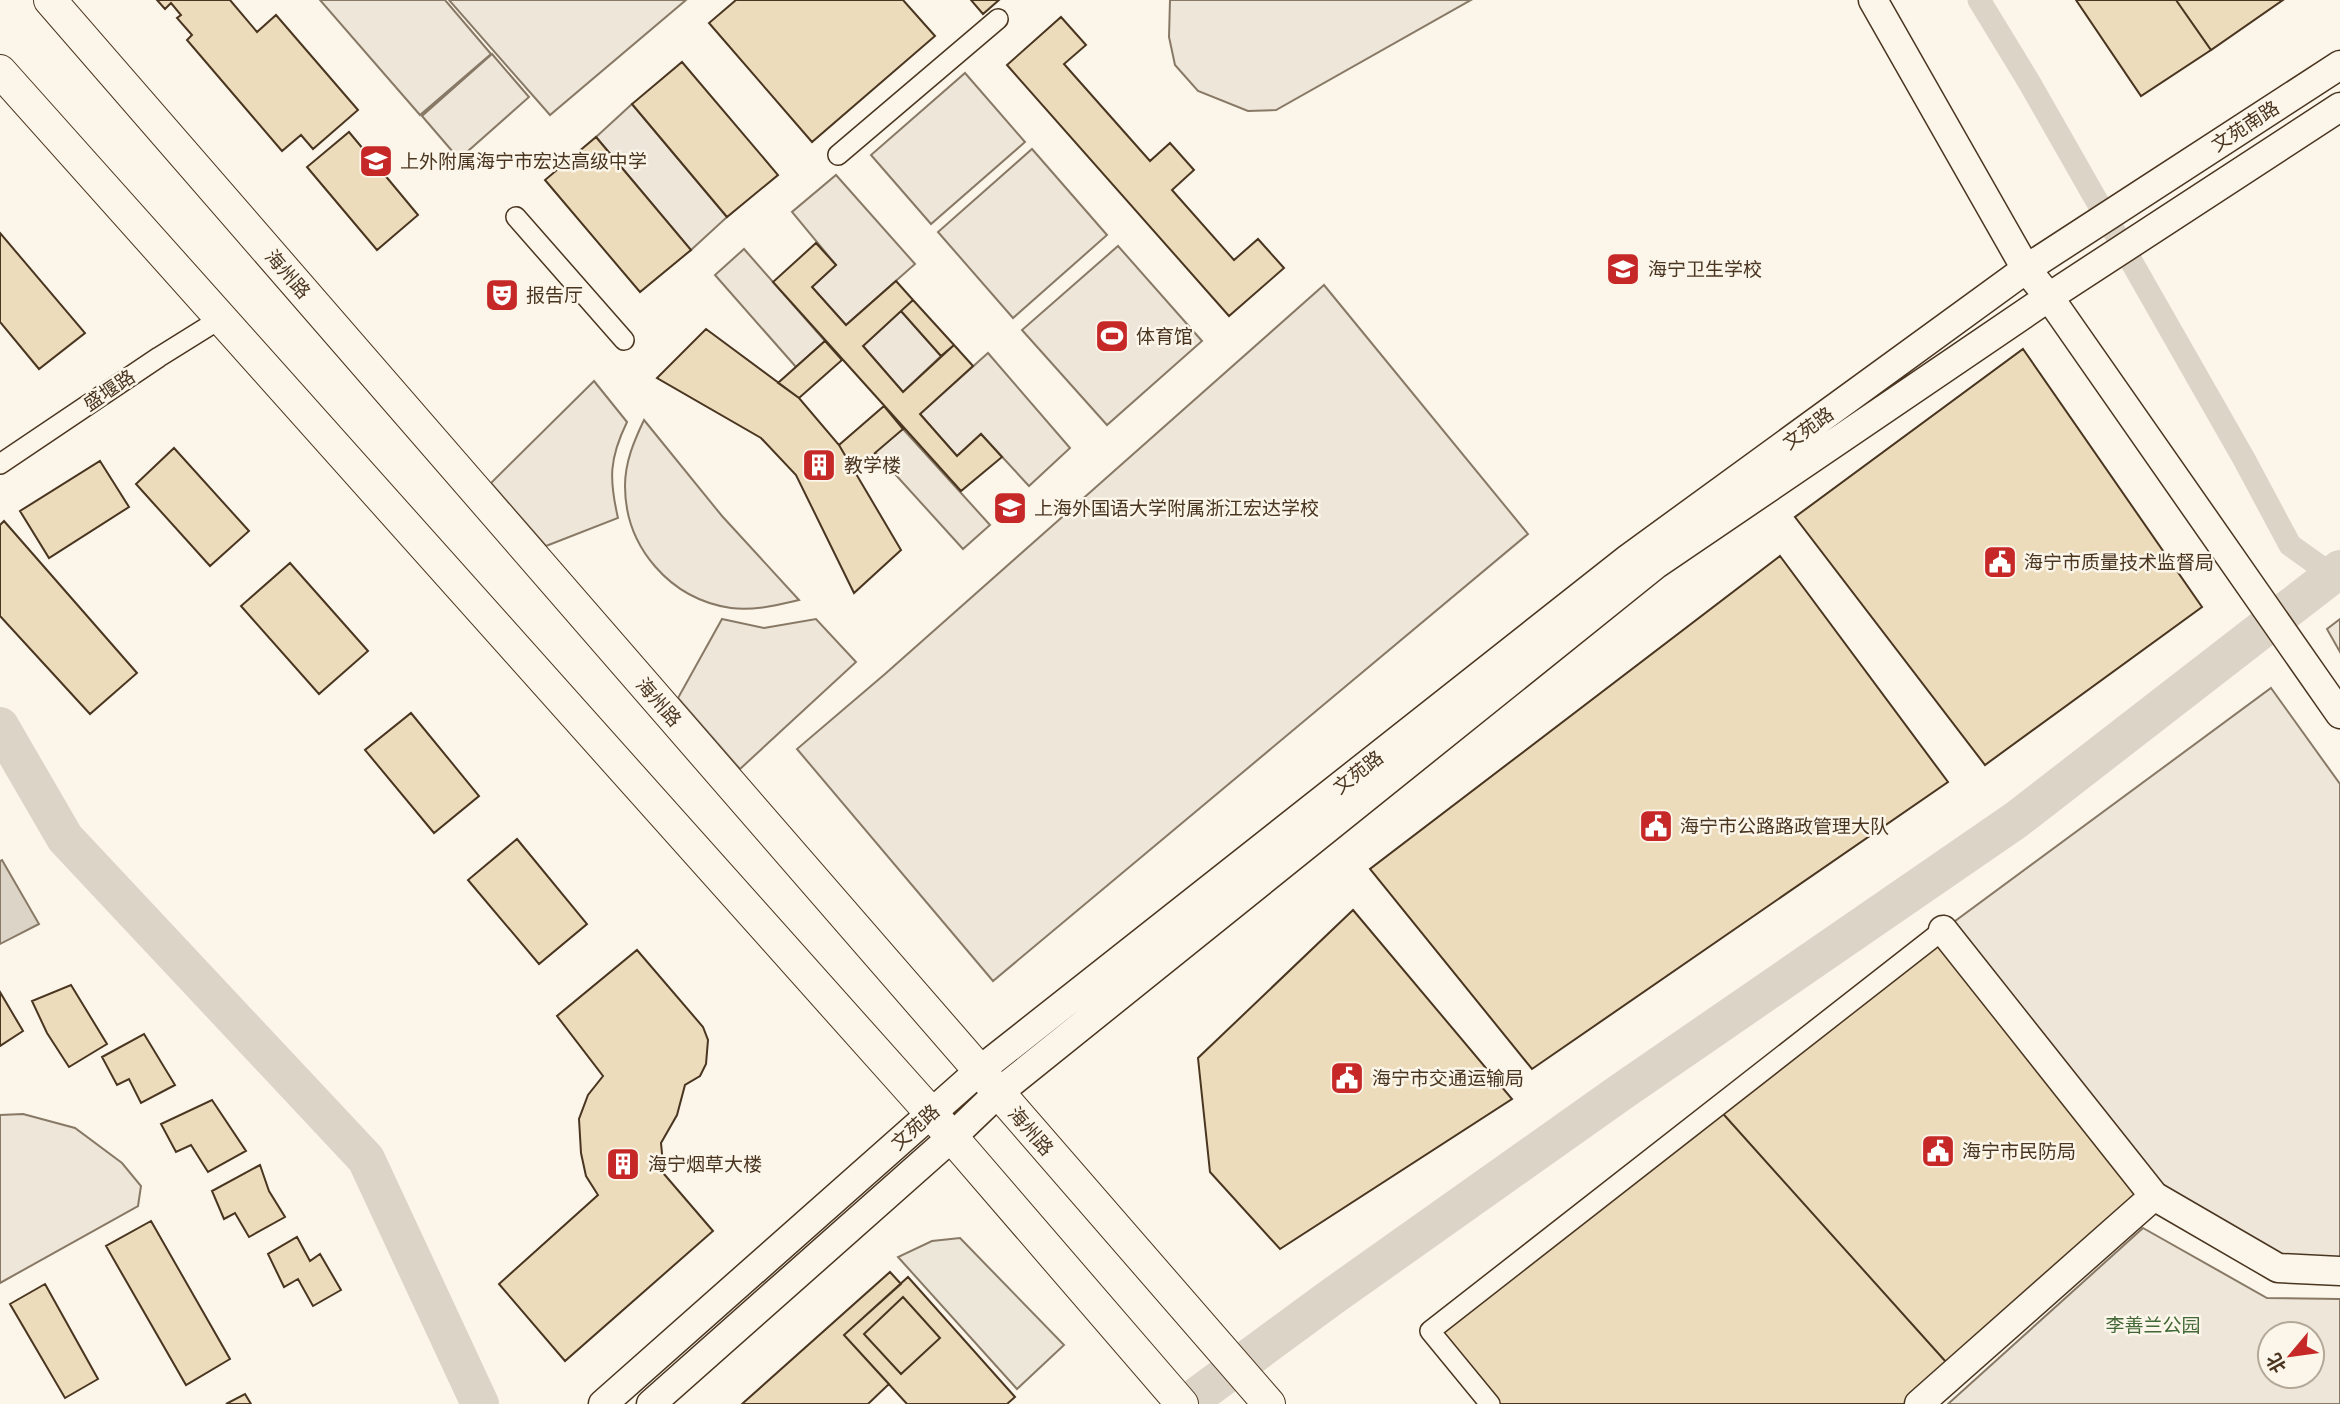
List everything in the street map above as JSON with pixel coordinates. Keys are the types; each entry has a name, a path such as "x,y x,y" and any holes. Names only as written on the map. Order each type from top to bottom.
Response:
{"main road":[{"name":"海州路","path":"50,0 1269,1403"},
{"path":"1873,0 2026,269 2049,296 2340,713"},
{"name":"文苑南路","path":"2149,187 2340,65"},
{"path":"0,71 931,1113 1182,1404"},
{"name":"文苑南路","path":"2167,219 2340,107"},
{"name":"文苑路","path":"651,1404 951,1138 988,1082 1629,558 2026,269 2149,187"},
{"name":"文苑路","path":"603,1404 931,1113 988,1082 1655,565 2049,296 2167,219"},
{"path":"1943,930 2154,1196 2278,1268 2340,1271"},
{"path":"1919,1404 2154,1196"}],"street":[{"path":"838,155 998,19"},
{"path":"516,217 624,340"},
{"name":"盛堰路","path":"0,464 220,319"},
{"path":"1490,1404 1430,1331 1943,930"}],"green space":[{"path":"320,0 445,0 491,54 420,115"},
{"path":"449,0 686,0 550,115"},
{"path":"1170,0 1471,0 1276,110 1248,111 1198,91 1175,65 1169,37"},
{"path":"492,54 529,97 459,159 422,116"},
{"path":"965,73 1025,142 931,224 871,155"},
{"path":"632,104 727,217 691,250 596,137"},
{"path":"1032,149 1107,235 1013,318 938,232"},
{"path":"836,175 915,264 846,325 812,287 836,265 792,212"},
{"name":"体育馆","path":"1118,246 1202,341 1107,425 1022,330"},
{"path":"744,249 825,341 796,367 715,275"},
{"path":"1324,285 1528,534 993,981 797,749"},
{"path":"901,311 941,356 903,392 863,346"},
{"path":"988,353 1070,448 1029,486 981,434 957,456 920,414"},
{"path":"594,381 627,422 612,469 618,518 546,546 491,483"},
{"path":"644,420 722,516 799,600 774,606 740,609 709,603 671,582 655,566 642,549 633,530 625,486 628,460"},
{"path":"903,429 990,525 963,549 875,452"},
{"path":"722,619 764,628 816,619 856,662 740,769 678,698"},
{"path":"2340,619 2340,652 2327,629"},
{"path":"2271,688 2340,784 2340,1271 2278,1268 2154,1196 1943,930"},
{"path":"23,1114 75,1128 122,1163 141,1186 138,1206 0,1283 0,1115"},
{"name":"李善兰公园","path":"2143,1228 2267,1298 2340,1299 2340,1404 1948,1404"}],"shaded area":[{"path":"2,860 39,924 0,944 0,861"},
{"path":"960,1238 1064,1345 1017,1389 898,1257 932,1241"}],"building":[{"path":"157,0 230,0 257,32 276,15 358,110 313,149 301,135 282,151 187,40 192,35 177,18 181,15 171,3 165,9"},
{"path":"736,0 903,0 935,36 812,142 709,23"},
{"path":"971,0 999,0 983,14"},
{"path":"2076,0 2176,0 2211,50 2141,96"},
{"path":"2176,0 2283,0 2211,50"},
{"path":"1061,17 1086,45 1064,64 1150,161 1170,143 1194,170 1172,190 1234,260 1258,239 1284,268 1229,316 1007,65"},
{"path":"682,62 778,175 727,217 632,104"},
{"path":"349,132 418,215 377,250 307,167"},
{"path":"596,137 691,250 640,292 545,180"},
{"path":"0,233 85,333 39,369 0,322"},
{"path":"816,243 836,265 812,287 846,325 896,281 913,300 863,346 903,392 954,345 973,366 920,414 957,456 981,434 1002,457 961,491 773,282"},
{"path":"913,300 954,345 941,356 901,311"},
{"name":"教学楼","path":"706,329 799,398 839,445 901,550 854,593 796,475 761,438 657,378"},
{"path":"825,341 842,360 799,398 778,383"},
{"name":"海宁市质量技术监督局","path":"2023,349 2202,607 1985,765 1795,517"},
{"path":"884,406 903,429 854,471 839,445"},
{"path":"174,448 249,531 210,566 136,484"},
{"path":"100,461 129,507 49,558 20,511"},
{"path":"4,521 137,673 90,714 0,616 0,525"},
{"name":"海宁市公路路政管理大队","path":"1780,556 1948,782 1532,1069 1370,869"},
{"path":"290,563 368,651 319,694 241,606"},
{"path":"411,713 479,796 434,833 365,750"},
{"path":"517,839 587,924 539,964 468,880"},
{"name":"海宁市交通运输局","path":"1353,910 1512,1099 1280,1249 1210,1172 1198,1058"},
{"name":"海宁市民防局","path":"1943,930 2154,1196 1955,1372 1717,1107"},
{"name":"海宁烟草大楼","path":"637,950 703,1027 708,1040 706,1064 700,1076 685,1085 677,1115 661,1143 664,1174 713,1231 565,1361 499,1284 598,1195 586,1176 581,1153 579,1119 588,1095 603,1076 557,1016"},
{"path":"71,985 107,1044 69,1067 47,1033 32,1001"},
{"path":"0,992 23,1031 0,1046"},
{"path":"144,1034 175,1085 141,1103 129,1079 117,1085 102,1057"},
{"path":"212,1100 246,1151 208,1172 191,1145 176,1152 161,1124"},
{"path":"1717,1107 1955,1372 1919,1404 1490,1404 1430,1331"},
{"path":"260,1165 269,1191 285,1217 249,1237 235,1213 224,1219 212,1191"},
{"path":"151,1221 230,1359 186,1385 106,1246"},
{"path":"297,1237 310,1261 320,1254 341,1290 313,1306 298,1279 284,1287 268,1254"},
{"path":"890,1272 901,1284 844,1335 889,1384 868,1404 742,1404"},
{"path":"908,1277 1015,1397 1007,1404 907,1404 844,1335"},
{"path":"45,1284 98,1379 65,1398 10,1304"},
{"path":"903,1297 940,1338 901,1374 864,1334"},
{"path":"245,1394 251,1404 226,1404"}],"waterway":[{"path":"1979,0 2029,82 2244,459 2290,545 2332,575"},
{"path":"1186,1404 1621,1092 2016,820 2340,569"},
{"path":"0,726 65,838 366,1159 480,1404"}],"place":[{"name":"上外附属海宁市宏达高级中学","path":"376,161"},
{"name":"海宁卫生学校","path":"1623,269"},
{"name":"报告厅","path":"502,295"},
{"name":"体育馆","path":"1112,336"},
{"name":"教学楼","path":"819,465"},
{"name":"上海外国语大学附属浙江宏达学校","path":"1010,508"},
{"name":"海宁市质量技术监督局","path":"2000,562"},
{"name":"海宁市公路路政管理大队","path":"1656,826"},
{"name":"海宁市交通运输局","path":"1347,1078"},
{"name":"海宁市民防局","path":"1938,1151"},
{"name":"海宁烟草大楼","path":"623,1164"}]}
